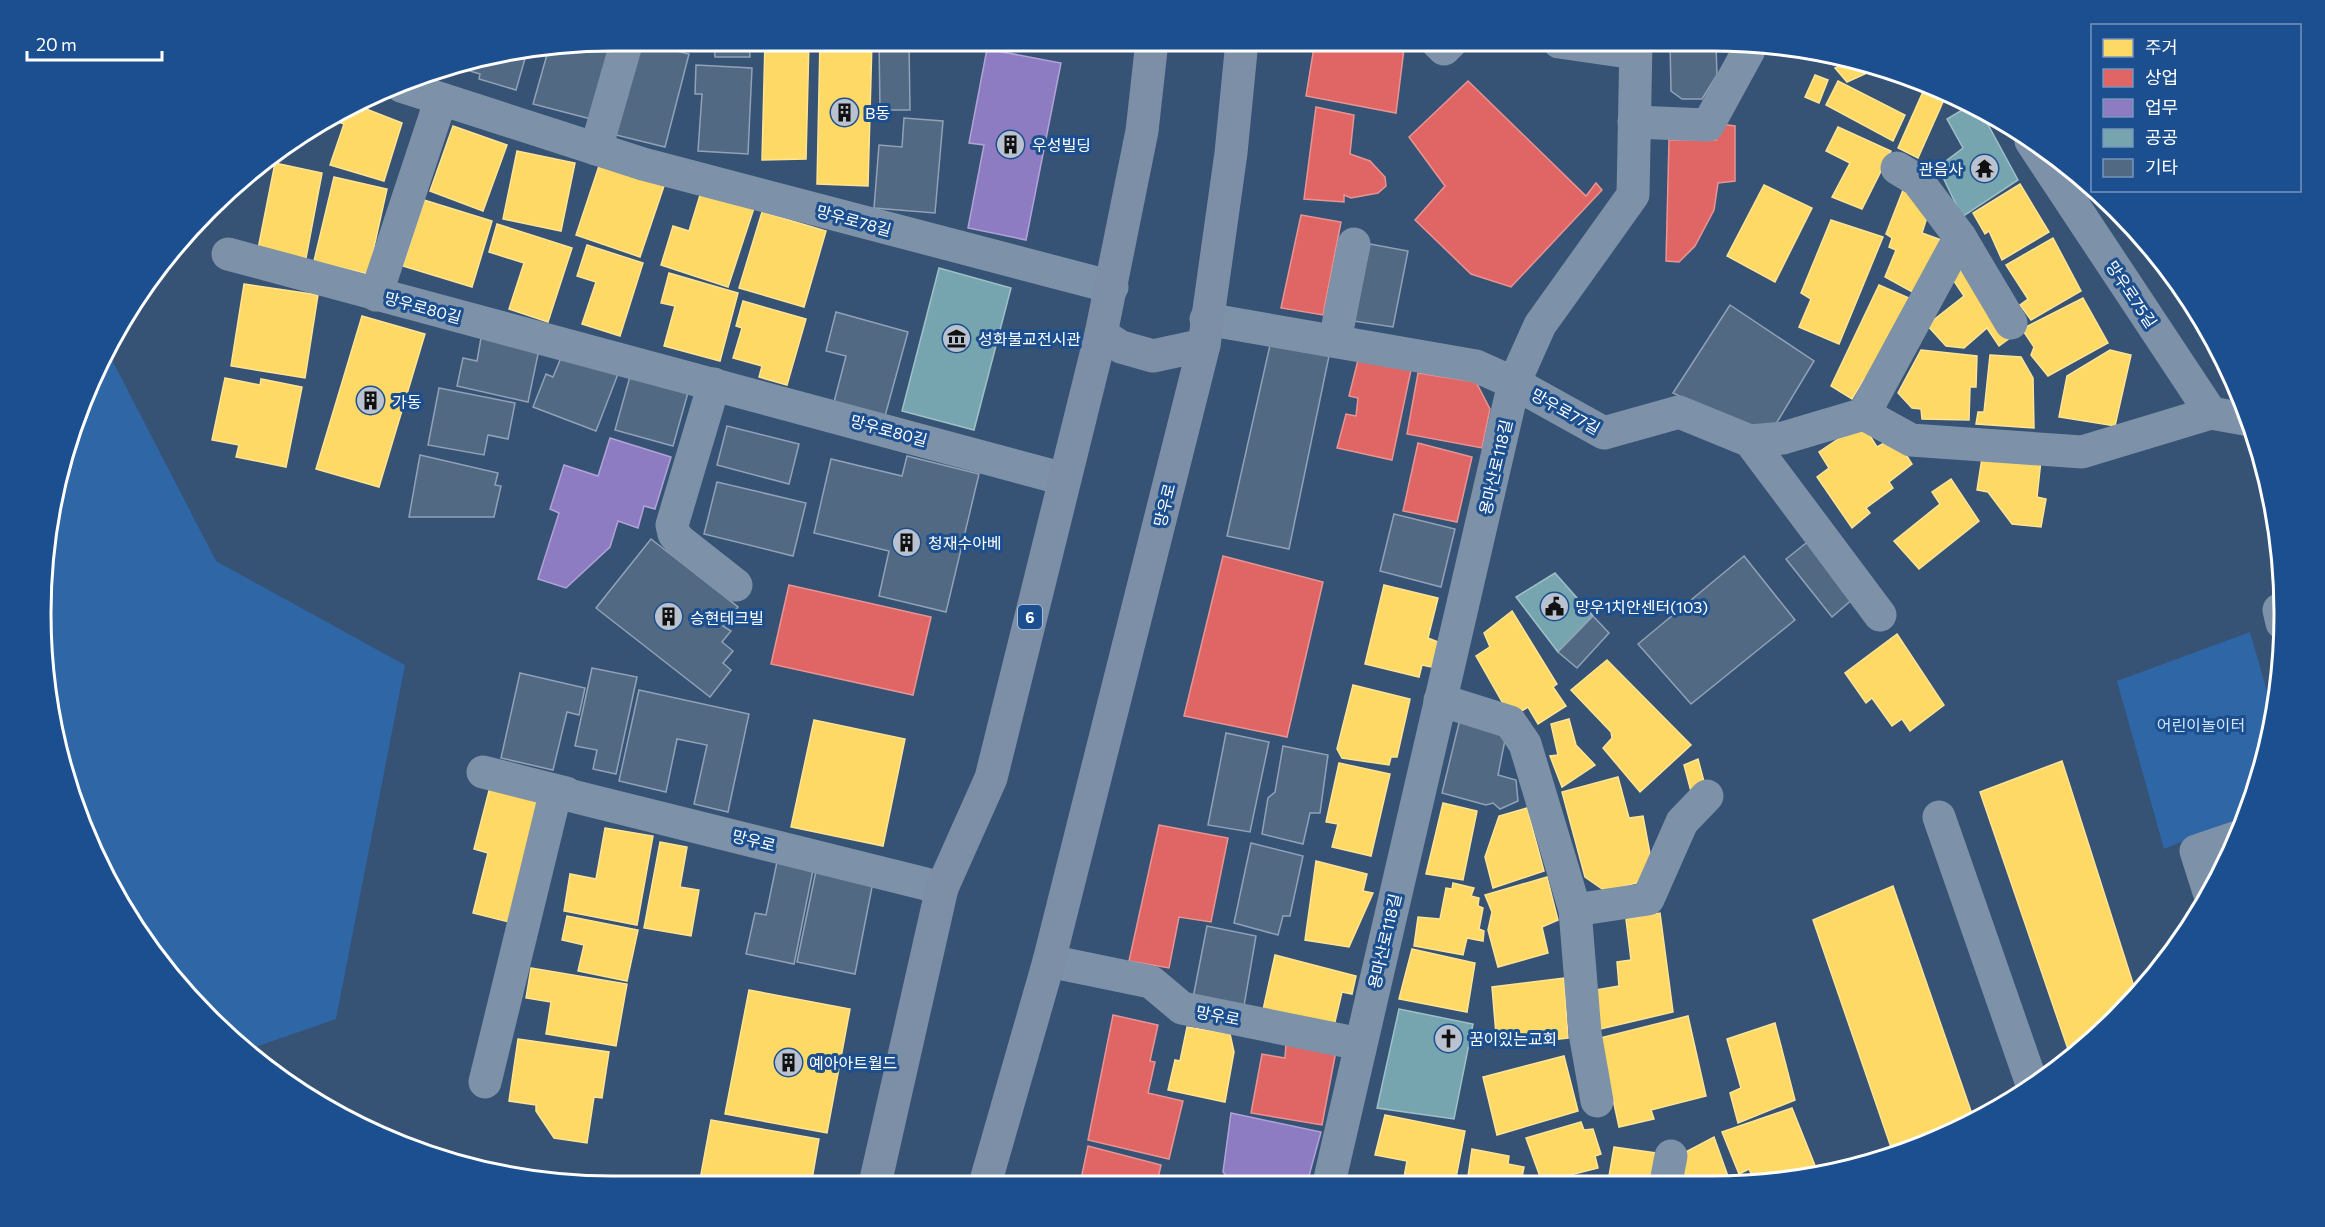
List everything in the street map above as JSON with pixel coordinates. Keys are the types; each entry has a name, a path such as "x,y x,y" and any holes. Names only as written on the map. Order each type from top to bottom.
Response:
{"main road":[{"name":"6","path":"877,1176 942,888 991,778 1101,334 1142,131 1151,51"},
{"name":"망우로","path":"987,1176 1049,961 1205,332 1231,153 1241,51"},
{"path":"1101,334 1121,347 1153,356 1205,332"}],"street":[{"path":"596,149 624,51"},
{"name":"용마산로118길","path":"1331,1176 1514,382 1540,325 1633,195 1636,51"},
{"path":"1634,122 1708,125 1748,52"},
{"name":"망우로78길","path":"411,89 643,164 1112,288"},
{"path":"376,295 441,99"},
{"name":"망우로75길","path":"2043,159 2211,413"},
{"path":"1897,168 1917,180 1960,237 2011,323"},
{"path":"1960,237 1864,414 1911,440 2082,453 2211,413 2238,418"},
{"path":"1335,341 1354,244"},
{"name":"망우로80길","path":"228,254 1064,479"},
{"name":"망우로77길","path":"1205,332 1335,341 1476,366 1514,382 1604,433 1679,412 1750,441 1783,438 1864,414"},
{"path":"714,384 672,525 674,534 680,541 736,585"},
{"path":"1750,441 1880,615"},
{"path":"1440,700 1510,722 1525,744 1575,910 1585,1034 1597,1101"},
{"name":"망우로","path":"483,772 942,888"},
{"path":"485,1082 553,802 560,793 566,793"},
{"path":"1575,910 1648,899 1682,822 1707,796"},
{"path":"1939,817 2030,1077"},
{"path":"2206,882 2196,851 2226,841"},
{"name":"망우로","path":"1049,961 1151,982 1182,1008 1360,1044"}],"green space":[{"path":"112,360 216,561 405,665 336,1019 256,1047 243,1036 191,984 146,926 109,862 81,794 70,759 56,687 52,650 52,577 56,540 70,468 94,398"},
{"name":"어린이놀이터","path":"2250,632 2268,694 2255,759 2234,820 2164,849 2117,681"}],"building: 주거":[{"path":"765,51 809,51 806,159 762,160"},
{"name":"B동","path":"820,51 872,51 868,186 817,184"},
{"path":"1839,66 1867,73 1847,82 1835,68"},
{"path":"1815,75 1828,80 1819,103 1805,97"},
{"path":"1838,81 1905,115 1893,141 1826,105"},
{"path":"1923,92 1943,101 1918,158 1898,148"},
{"path":"366,109 402,123 384,181 330,165 344,124 339,122"},
{"path":"453,126 507,145 483,211 430,191"},
{"path":"1838,127 1891,151 1862,209 1832,197 1850,163 1826,151"},
{"path":"517,151 575,163 561,231 503,219"},
{"path":"600,163 665,183 640,257 576,235"},
{"path":"275,164 322,173 306,258 258,249"},
{"path":"334,177 387,189 368,274 314,261"},
{"path":"2020,184 2049,232 2002,260 1989,231 1985,234 1973,213"},
{"path":"1764,185 1812,208 1775,282 1727,256"},
{"path":"1905,185 1929,211 1922,233 1944,241 1916,294 1885,277 1896,250 1889,247 1892,238 1886,234"},
{"path":"701,192 754,208 728,287 661,265 673,226 689,231"},
{"path":"424,200 492,221 472,287 403,266"},
{"path":"762,212 826,231 804,307 739,288"},
{"path":"1831,220 1883,237 1839,344 1799,327 1811,299 1801,293"},
{"path":"497,224 572,248 548,322 509,309 524,263 489,252"},
{"path":"2053,238 2081,291 2031,320 2020,305 2028,299 2006,265"},
{"path":"587,245 643,263 620,336 582,324 596,282 577,276"},
{"path":"1969,262 2014,335 1999,346 1987,328 1964,348 1946,346 1927,325 1964,296 1952,278"},
{"path":"669,273 738,293 720,361 664,346 675,306 661,303"},
{"path":"244,284 318,295 305,378 231,366"},
{"path":"1879,285 1916,301 1874,385 1864,379 1852,399 1831,386"},
{"path":"2083,298 2108,343 2048,376 2031,355 2034,347 2022,329"},
{"path":"743,301 806,319 787,385 759,377 762,366 733,358 742,328 736,326"},
{"name":"가동","path":"362,316 425,334 379,487 316,469"},
{"path":"1921,350 1977,356 1976,387 1970,387 1969,420 1922,419 1921,409 1912,408 1898,393"},
{"path":"2110,350 2131,355 2115,426 2059,417 2067,376"},
{"path":"1990,355 2021,357 2033,378 2034,428 1976,424 1978,412 1984,412"},
{"path":"225,378 260,385 261,379 302,387 286,467 236,457 239,445 212,440"},
{"path":"1862,423 1877,447 1895,437 1912,464 1889,482 1893,488 1866,508 1870,513 1852,528 1817,477 1829,468 1819,452"},
{"path":"1982,458 2041,460 2037,497 2046,499 2041,527 2012,524 1988,492 1977,490"},
{"path":"1951,479 1979,521 1919,569 1894,541 1940,504 1932,492"},
{"path":"1384,585 1438,598 1428,638 1438,642 1432,667 1422,665 1419,677 1365,664"},
{"path":"1512,611 1557,684 1553,687 1566,706 1538,724 1528,707 1520,712 1505,707 1476,656 1490,647 1484,633"},
{"path":"1897,634 1944,705 1910,731 1902,719 1892,726 1872,698 1866,703 1845,673"},
{"path":"1607,660 1691,745 1640,792 1603,748 1612,738 1611,732 1571,690"},
{"path":"1353,685 1410,699 1397,757 1391,757 1389,765 1342,758 1337,749"},
{"path":"1569,719 1576,745 1595,765 1562,787 1550,756 1558,755 1551,724"},
{"path":"814,720 905,739 883,846 791,827"},
{"path":"1698,759 1707,793 1693,799 1684,765"},
{"path":"2062,761 2133,985 2109,1011 2068,1048 1980,792"},
{"path":"1339,763 1390,774 1371,856 1332,847 1338,824 1326,822"},
{"path":"1618,777 1629,818 1643,816 1653,870 1644,881 1605,891 1585,877 1562,792"},
{"path":"491,783 544,796 513,923 473,913 488,853 474,849"},
{"path":"1443,803 1477,811 1463,880 1426,874"},
{"path":"1527,808 1544,871 1493,888 1485,857 1499,816"},
{"path":"605,828 653,836 637,925 564,911 570,874 596,879"},
{"path":"660,842 687,847 680,887 699,890 691,936 644,928"},
{"path":"1316,861 1367,874 1363,891 1373,893 1349,947 1305,940"},
{"path":"1547,877 1558,920 1542,927 1548,953 1498,967 1488,930 1492,912 1485,895"},
{"path":"1453,883 1474,888 1471,896 1479,898 1478,906 1483,908 1479,929 1484,931 1483,941 1467,938 1463,955 1414,946 1418,917 1440,919 1446,888 1452,889"},
{"path":"1893,886 1971,1112 1927,1133 1891,1146 1813,920"},
{"path":"1660,913 1673,1012 1600,1029 1595,990 1619,986 1617,962 1631,960 1626,919"},
{"path":"567,916 638,930 627,981 578,971 584,945 562,940"},
{"path":"1412,949 1475,963 1467,1012 1399,999"},
{"path":"1275,955 1356,976 1352,994 1342,992 1334,1026 1263,1010"},
{"path":"531,968 627,984 616,1046 546,1034 551,1002 526,998"},
{"path":"1564,978 1568,1038 1497,1046 1492,987"},
{"name":"예아아트월드","path":"749,990 850,1009 827,1133 725,1114"},
{"path":"1688,1016 1706,1096 1651,1110 1654,1119 1619,1127 1600,1038"},
{"path":"1775,1023 1795,1100 1738,1123 1730,1093 1741,1088 1727,1039"},
{"path":"1187,1027 1230,1034 1234,1052 1225,1102 1168,1090 1175,1060 1180,1061"},
{"path":"518,1039 609,1052 602,1098 594,1097 587,1143 554,1138 536,1111 536,1105 509,1101"},
{"path":"1564,1056 1578,1111 1497,1135 1483,1077"},
{"path":"1792,1108 1815,1166 1752,1175 1749,1169 1739,1174 1722,1132"},
{"path":"1385,1115 1465,1131 1456,1176 1404,1176 1407,1161 1375,1155"},
{"path":"711,1120 819,1139 813,1176 701,1176"},
{"path":"1581,1122 1584,1130 1593,1129 1601,1154 1595,1156 1598,1168 1566,1176 1540,1176 1526,1138"},
{"path":"1714,1137 1728,1176 1683,1176 1676,1157"},
{"path":"1614,1147 1663,1154 1660,1176 1609,1176"},
{"path":"1472,1149 1509,1156 1508,1164 1524,1167 1522,1176 1468,1176"}],"building: 상업":[{"path":"1313,51 1404,51 1396,113 1306,96"},
{"path":"1468,81 1586,196 1596,183 1602,190 1511,287 1471,274 1415,220 1445,186 1409,137"},
{"path":"1316,107 1354,115 1350,154 1370,161 1385,177 1386,186 1378,193 1351,198 1344,195 1344,202 1304,199"},
{"path":"1720,124 1735,126 1735,181 1718,183 1714,210 1695,246 1679,262 1666,261 1669,140 1716,140"},
{"path":"1301,215 1341,222 1323,315 1281,308"},
{"path":"1358,360 1411,370 1392,460 1337,448 1346,414 1356,416 1358,398 1349,396"},
{"path":"1418,373 1476,382 1490,409 1482,448 1407,434"},
{"path":"1418,443 1472,457 1457,522 1403,511"},
{"path":"1223,556 1323,582 1287,737 1184,716"},
{"path":"789,585 931,617 913,695 771,664"},
{"path":"1159,825 1228,838 1211,922 1179,917 1169,968 1129,961"},
{"path":"1113,1015 1158,1025 1150,1061 1155,1062 1148,1093 1183,1101 1169,1159 1088,1140"},
{"path":"1286,1043 1336,1051 1322,1125 1251,1113 1262,1054 1285,1058"},
{"path":"1088,1146 1161,1165 1159,1176 1082,1176"}],"building: 업무":[{"name":"우성빌딩","path":"987,51 1061,63 1026,240 968,228 984,145 969,143"},
{"path":"610,438 671,457 655,509 644,506 638,528 618,521 610,547 566,588 538,579 559,513 550,509 564,465 598,476"},
{"path":"1231,1113 1321,1132 1309,1176 1227,1176 1223,1172"}],"building: 공공":[{"path":"1962,110 1987,123 2018,180 1962,217 1938,167 1963,148 1947,119"},
{"path":"939,268 1011,288 974,430 902,411"},
{"name":"망우1치안센터(103)","path":"1555,573 1593,616 1558,652 1516,597"},
{"path":"1399,1009 1473,1024 1454,1119 1377,1108"}],"building: 기타":[{"path":"611,51 591,119 533,104 547,55"},
{"path":"633,51 677,51 689,54 665,147 612,134"},
{"path":"715,51 750,51 750,57 715,57"},
{"path":"879,51 909,51 910,110 880,110"},
{"path":"1670,51 1716,51 1717,75 1702,99 1682,99 1671,91"},
{"path":"525,58 516,90 479,79 480,74 468,70"},
{"path":"696,65 752,68 748,154 698,151 702,94 695,94"},
{"path":"904,118 943,121 935,213 874,208 879,145 902,147"},
{"path":"1370,244 1408,251 1393,327 1353,321"},
{"path":"1730,305 1814,361 1771,432 1748,429 1673,393"},
{"path":"836,312 908,332 885,416 834,402 846,356 826,351"},
{"path":"481,338 541,340 528,402 457,386 463,358 477,361"},
{"path":"1270,345 1329,356 1289,549 1227,536"},
{"path":"563,353 618,374 596,431 533,407 546,374 553,377"},
{"path":"631,373 689,389 673,446 615,430"},
{"path":"439,388 515,403 508,439 488,435 484,455 428,445"},
{"path":"727,426 799,444 789,484 717,465"},
{"path":"420,455 498,473 495,485 501,486 494,517 409,517"},
{"name":"청재수아베","path":"907,456 979,474 946,612 879,596 889,551 814,533 831,459 902,476"},
{"path":"717,482 806,503 793,556 704,534"},
{"path":"1394,514 1455,529 1441,587 1380,571"},
{"name":"승현테크빌","path":"651,539 738,607 723,626 731,631 722,642 733,651 723,663 731,670 710,697 596,608"},
{"path":"1810,540 1854,598 1832,617 1786,559"},
{"path":"1744,556 1795,620 1691,704 1638,644"},
{"path":"1593,616 1609,633 1577,668 1558,652"},
{"path":"592,668 637,677 616,774 593,769 597,750 575,746"},
{"path":"520,673 585,688 579,715 567,712 553,770 501,758"},
{"path":"639,690 749,714 728,812 694,804 707,745 677,739 666,792 619,781"},
{"path":"1460,719 1507,730 1498,775 1516,780 1518,801 1500,809 1493,803 1486,805 1442,793"},
{"path":"1226,733 1269,742 1250,832 1208,825"},
{"path":"1283,746 1328,755 1320,813 1310,813 1303,844 1262,834 1268,798 1275,792"},
{"path":"1251,843 1303,856 1290,916 1283,916 1278,935 1234,923"},
{"path":"777,862 813,870 794,964 746,954 755,913 766,915"},
{"path":"816,871 873,882 855,974 797,962"},
{"path":"1207,926 1256,936 1244,1006 1193,998"}],"place":[{"name":"B동","path":"844,112"},
{"name":"우성빌딩","path":"1011,144"},
{"name":"관음사","path":"1984,168"},
{"name":"성화불교전시관","path":"957,338"},
{"name":"가동","path":"371,401"},
{"name":"청재수아베","path":"907,542"},
{"name":"망우1치안센터(103)","path":"1554,606"},
{"name":"승현테크빌","path":"669,617"},
{"name":"꿈이있는교회","path":"1448,1038"},
{"name":"예아아트월드","path":"788,1062"}]}
